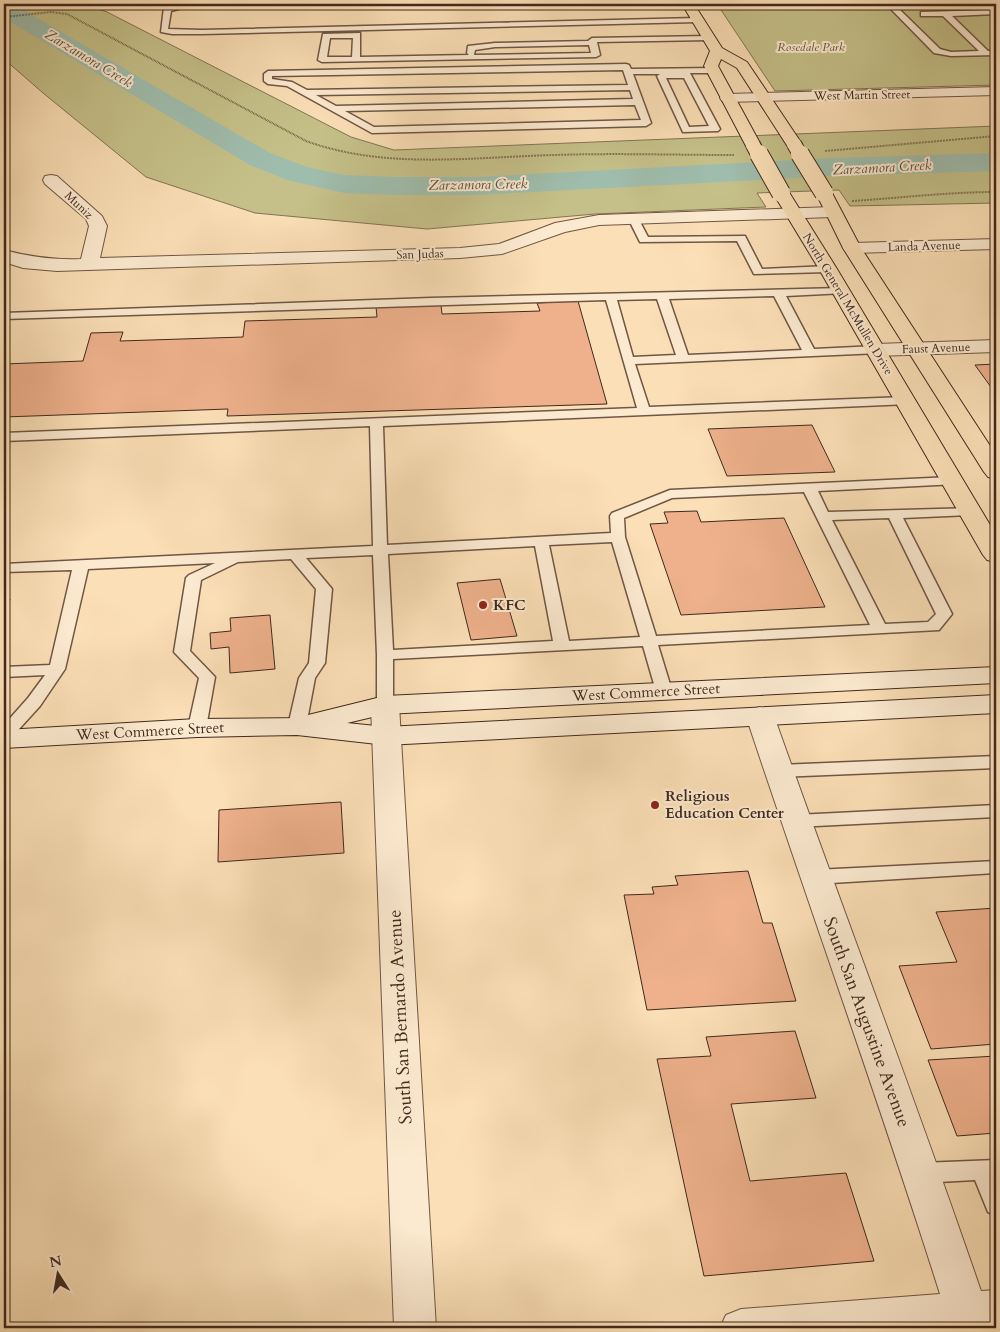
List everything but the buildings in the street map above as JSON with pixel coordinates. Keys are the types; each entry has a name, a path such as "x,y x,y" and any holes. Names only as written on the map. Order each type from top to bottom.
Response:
{"main road":[{"path":"688,4 717,51 742,65 824,193 840,208 852,248 996,472"},
{"path":"714,70 711,66 717,51"},
{"name":"North General McMullen Drive","path":"714,70 725,90 727,98 781,194 828,269 996,555"}],"street":[{"name":"West Martin Street","path":"727,98 996,91"},
{"name":"Muniz","path":"51,180 93,216 98,226 89,264"},
{"name":"San Judas","path":"4,256 42,265 485,251 517,244 578,223 634,218 793,213 840,208"},
{"name":"Landa Avenue","path":"852,248 996,244"},
{"name":"Faust Avenue","path":"876,350 996,346"},
{"name":"West Commerce Street","path":"4,737 197,728 297,726 386,720 664,691 996,675"},
{"name":"West Commerce Street","path":"386,720 760,716 996,704"},
{"name":"South San Augustine Avenue","path":"760,716 920,1173 978,1316"},
{"name":"South San Bernardo Avenue","path":"386,720 415,1328"},
{"path":"741,1328 978,1316"}],"lane":[{"path":"329,4 182,6 168,9 164,30 172,32 202,32 697,20"},
{"path":"939,4 895,5 893,7 937,51 951,54 996,53"},
{"path":"899,14 945,13 996,6"},
{"path":"987,8 996,12"},
{"path":"987,8 996,20"},
{"path":"945,13 986,53"},
{"path":"356,59 357,35 326,36 322,60 596,55 592,40 709,38"},
{"path":"470,57 471,48 495,45 593,43"},
{"path":"289,84 372,130 647,128 626,67 268,74 268,81 289,84 308,83"},
{"path":"306,93 630,78 714,70"},
{"path":"681,73 687,75 715,129 686,130 661,76 681,73"},
{"path":"444,81 630,78"},
{"path":"334,109 638,102"},
{"path":"592,114 642,114"},
{"path":"352,119 372,119"},
{"path":"634,218 644,240 741,238 758,272 828,269"},
{"path":"4,316 431,301 841,291"},
{"path":"778,292 810,353"},
{"path":"662,296 683,358"},
{"path":"611,297 644,411"},
{"path":"628,360 876,350"},
{"path":"4,437 905,401"},
{"path":"376,422 386,720"},
{"path":"664,691 618,537 617,516 670,494 952,481"},
{"path":"810,488 880,630"},
{"path":"824,516 970,511"},
{"path":"385,655 933,627 944,614 894,514"},
{"path":"4,568 618,537"},
{"path":"541,541 562,646"},
{"path":"295,554 324,588 317,663 307,678 297,726"},
{"path":"197,728 207,677 182,652 194,578 240,557"},
{"path":"4,737 34,702 57,669 80,565"},
{"path":"4,672 57,669"},
{"path":"779,771 996,762"},
{"path":"796,821 996,811"},
{"path":"815,877 996,867"},
{"path":"920,1173 990,1170 996,1206"}],"path":[{"path":"5,17 31,13"},
{"path":"840,208 853,200 919,197 962,192 996,192"}],"green space":[{"path":"4,4 83,4 107,12 351,137 394,150 996,126 996,203 850,206 839,190 757,193 766,207 595,214 427,229 255,213 146,177 43,93 4,59"},
{"name":"Rosedale Park","path":"717,4 996,4 996,85 775,91"}],"water":[{"path":"948,157 996,159 996,166 880,170 876,166 878,161"}],"waterway":[{"name":"Zarzamora Creek","path":"4,8 260,159 298,174 344,184 476,186 833,167 996,162"}],"place":[{"name":"KFC","path":"483,605"},
{"name":"Religious Education Center","path":"655,805"}]}
